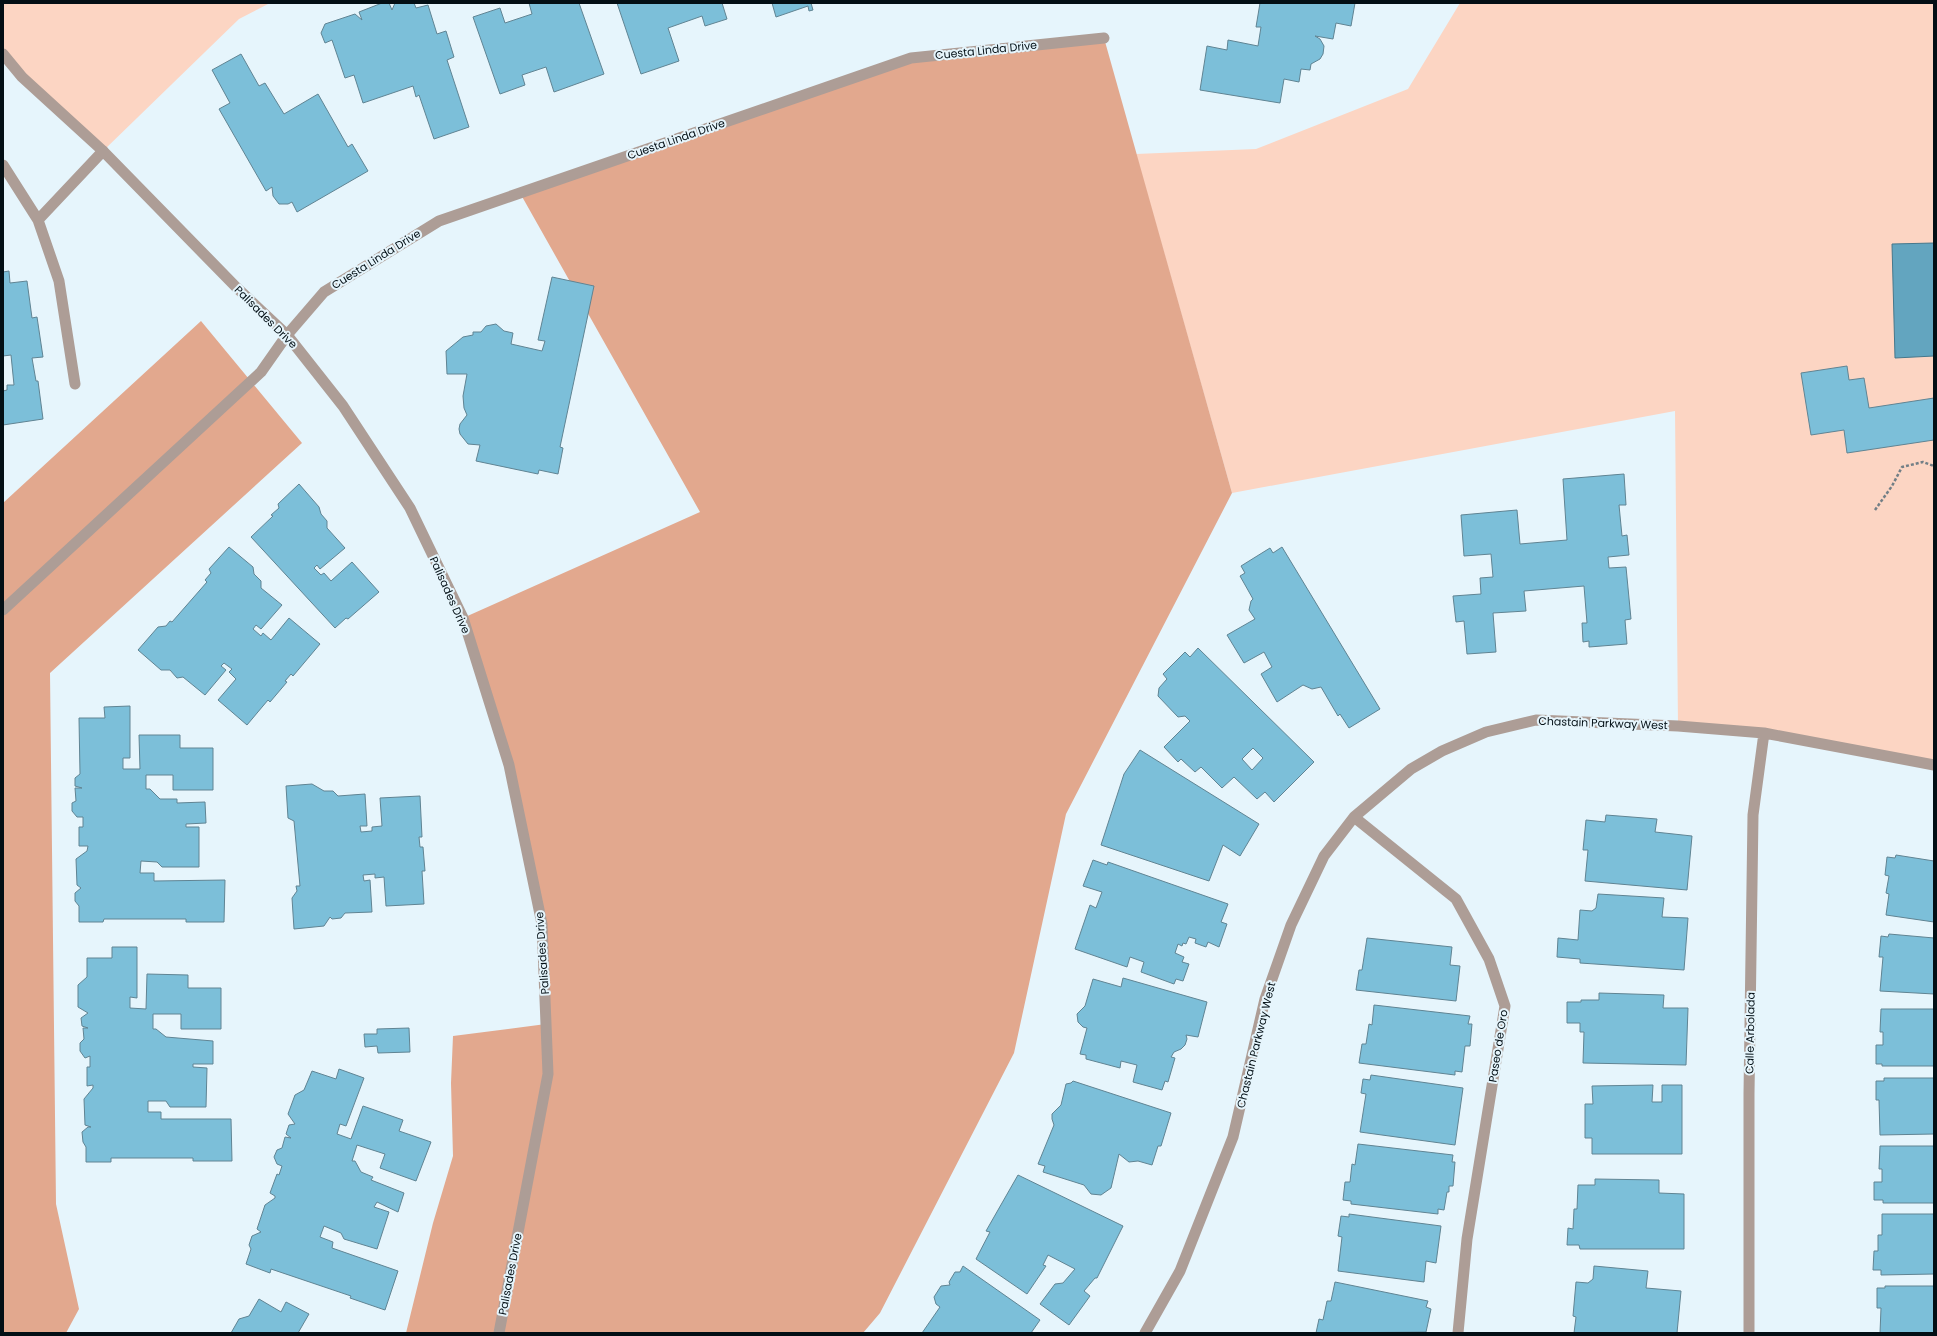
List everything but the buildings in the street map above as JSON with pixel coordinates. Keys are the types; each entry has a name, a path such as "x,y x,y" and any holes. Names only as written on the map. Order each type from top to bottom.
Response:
{"street":[{"name":"Cuesta Linda Drive","path":"3,610 260,372 287,335 324,292 439,221 911,58 1104,38"},
{"name":"Palisades Drive","path":"3,54 22,77 104,151 236,287 287,335 343,406 410,508 463,618 508,765 542,924 548,1074 499,1333"},
{"path":"38,220 104,151"},
{"path":"3,165 38,220 59,281 74,384"},
{"name":"Chastain Parkway West","path":"1144,1333 1180,1271 1233,1137 1266,999 1291,924 1324,856 1354,817 1411,769 1442,751 1486,732 1536,720 1670,726 1764,733 1934,765"},
{"name":"Calle Arbolada","path":"1749,1333 1749,1094 1753,815 1764,733"},
{"name":"Paseo de Oro","path":"1354,817 1456,899 1489,959 1505,1006 1467,1239 1458,1333"}],"path":[{"path":"1875,510 1892,486 1902,467 1923,462 1934,466"}],"shaded area":[{"path":"3,3 270,3 239,19 103,151 3,54"},
{"path":"1460,3 1934,3 1934,765 1764,733 1678,726 1675,411 1232,493 1136,154 1256,149 1408,89"},
{"path":"1104,38 1232,493 1066,814 1014,1053 880,1313 863,1333 406,1333 433,1223 453,1156 451,1083 453,1036 546,1024 542,924 509,765 463,618 700,512 520,193 911,58"},
{"path":"201,321 302,443 50,673 56,1204 79,1309 66,1333 3,1333 3,503"}],"water":[{"path":"1934,243 1934,356 1895,358 1892,244"}]}
